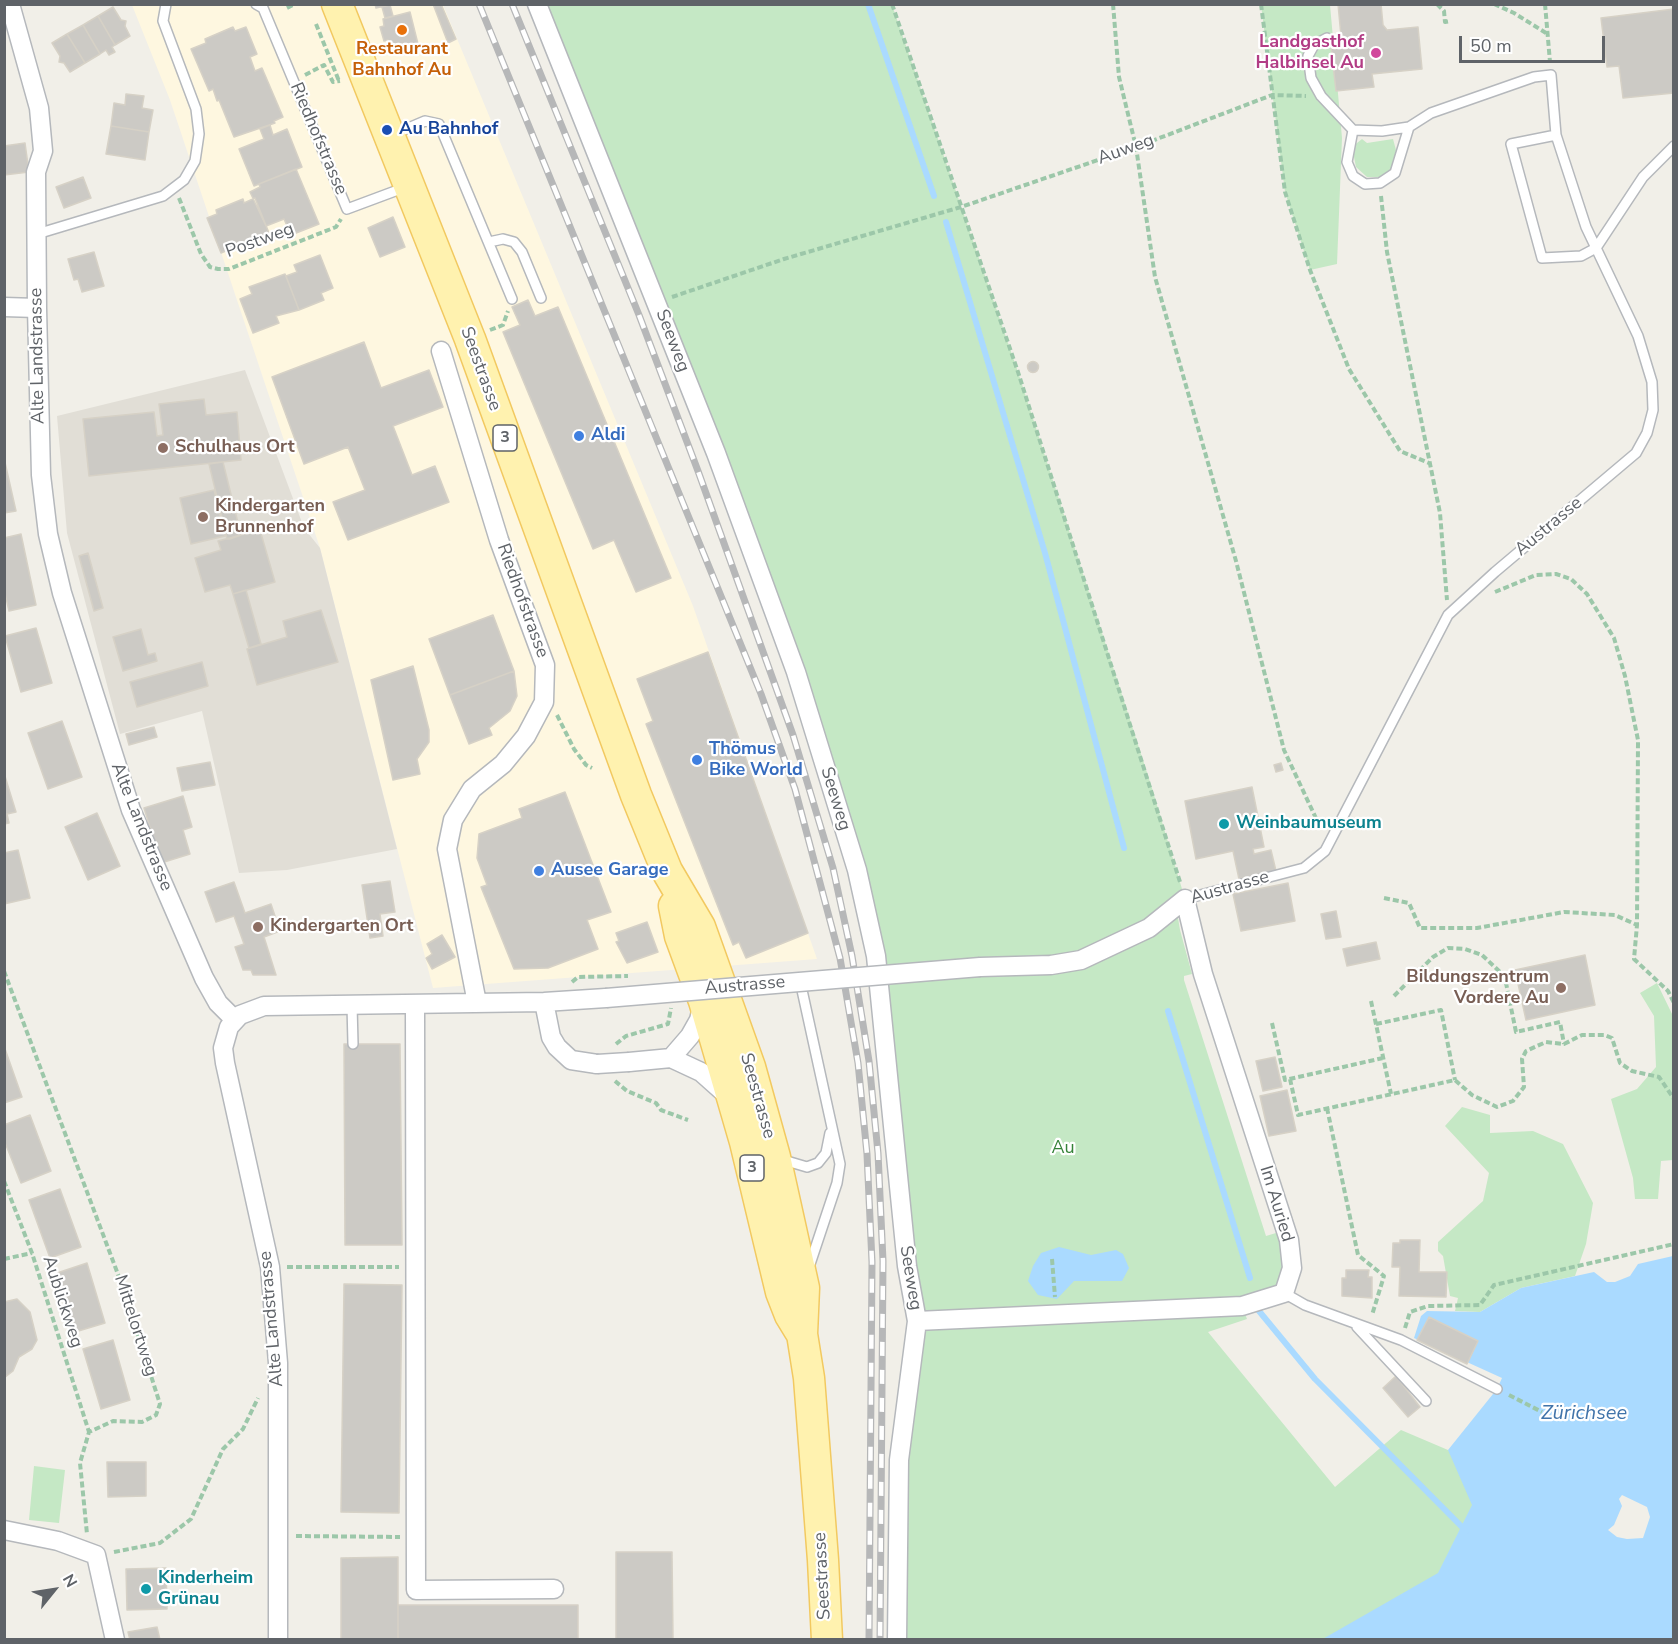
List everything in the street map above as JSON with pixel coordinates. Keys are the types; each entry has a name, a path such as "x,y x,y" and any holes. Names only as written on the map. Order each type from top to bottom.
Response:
{"main road":[{"name":"Seestrasse","path":"326,12 390,136 470,339 577,638 666,871 680,936 704,1001 734,1102 760,1198 781,1292 790,1315 802,1334"},
{"name":"Seestrasse","path":"666,871 699,927 750,1067 775,1157 804,1288 802,1334 809,1378 823,1560 826,1640"}],"street":[{"name":"Alte Landstrasse","path":"10,4 39,108 43,151 36,172 37,308 41,475 48,534 62,593 131,810 204,978 218,1003 234,1019 224,1035 223,1048 270,1267 278,1363 278,1640"},
{"name":"Seeweg","path":"537,4 716,453 796,672 857,870 880,987 907,1266 917,1322 899,1460 897,1640"},
{"path":"4,307 37,308"},
{"name":"Riedhofstrasse","path":"441,351 499,540 545,665 544,702 526,736 503,764 472,789 453,820 447,849 477,1003"},
{"name":"Austrasse","path":"234,1019 264,1006 544,1002 980,967 1051,965 1081,960 1149,928 1185,899"},
{"name":"Im Auried","path":"1185,899 1203,974 1289,1240 1292,1268 1284,1293"},
{"path":"671,1058 694,1028 704,1001"},
{"path":"544,1002 551,1037 557,1047 571,1060 597,1064 671,1058 701,1071 734,1102"},
{"path":"415,1004 416,1590 554,1589"},
{"path":"917,1322 1242,1306 1284,1293"},
{"path":"4,1530 58,1541 96,1555 115,1640"}],"lane":[{"path":"37,234 163,196 184,180 195,161 199,134 196,109 163,21 166,4"},
{"name":"Riedhofstrasse","path":"260,6 347,209 409,186"},
{"path":"1327,38 1314,45 1308,56 1311,78 1322,96 1353,130 1382,131 1409,127 1431,113 1534,77 1551,75"},
{"name":"Austrasse","path":"1185,899 1304,868 1325,850 1448,615 1636,453 1647,433 1653,410 1652,382 1638,336 1596,248 1575,196 1556,135 1551,75"},
{"path":"390,136 425,121 439,124 512,299"},
{"path":"1353,130 1347,162 1353,176 1365,184 1380,183 1395,173 1409,127"},
{"path":"1556,135 1511,144 1542,258 1581,256 1596,248 1628,197 1651,168 1674,146"},
{"path":"489,242 503,239 514,242 522,252 541,298"},
{"path":"800,981 831,1128 838,1149 837,1183 804,1288"},
{"path":"352,1005 353,1044"},
{"path":"775,1157 807,1167 818,1163 826,1153 831,1128"},
{"path":"1284,1293 1305,1305 1401,1340 1497,1389"},
{"path":"1353,1323 1426,1401"}],"path":[{"path":"287,8 295,4"},
{"path":"892,4 962,207 1097,617 1185,899"},
{"path":"1113,4 1119,77 1136,147 1155,277 1236,561 1284,750 1315,820 1330,842"},
{"path":"1261,4 1285,192 1310,270 1349,369 1400,451 1429,463"},
{"path":"1437,4 1444,11 1444,22 1451,21"},
{"path":"1494,4 1514,13 1547,34"},
{"path":"1545,4 1551,75"},
{"path":"293,81 324,65 333,82 339,81 326,12"},
{"name":"Auweg","path":"689,291 784,259 962,207 1136,147 1272,95 1322,96"},
{"path":"1380,183 1387,252 1440,513 1448,615"},
{"name":"Postweg","path":"179,198 201,254 210,267 218,269 230,269 336,227 347,209"},
{"path":"487,332 503,325 512,299"},
{"path":"1472,592 1484,597 1536,575 1556,574 1571,579 1587,594 1614,638 1625,676 1638,740 1637,925 1634,959 1668,991 1674,1003"},
{"path":"544,702 555,711 574,749 586,765 592,768"},
{"path":"1384,898 1409,903 1420,928 1477,928 1564,912 1615,915 1637,925"},
{"path":"1394,996 1433,957 1449,948 1465,949 1482,955 1499,971 1506,983 1516,1032 1560,1022 1564,1044"},
{"name":"Mittelortweg","path":"4,971 122,1285 160,1404 156,1415 142,1422 113,1421 89,1432"},
{"path":"1371,1002 1391,1094"},
{"path":"1376,1024 1441,1010 1455,1080 1472,1095 1497,1107 1513,1101 1524,1087 1522,1059 1526,1051 1546,1042 1564,1044 1582,1035 1604,1035 1612,1038 1620,1063 1632,1071 1659,1077 1674,1099"},
{"path":"1272,1023 1284,1080 1383,1058"},
{"path":"1290,1079 1299,1115 1455,1080"},
{"path":"1327,1108 1358,1255 1384,1276 1368,1329"},
{"name":"Aublickweg","path":"4,1181 32,1253 89,1432"},
{"path":"1401,1340 1410,1312 1428,1306 1480,1305 1494,1285 1674,1244"},
{"path":"4,1259 32,1253"},
{"path":"1052,1259 1057,1315"},
{"path":"282,1267 415,1266"},
{"path":"1497,1389 1542,1413"},
{"path":"89,1432 80,1463 88,1540 96,1555 160,1543 191,1519 223,1449 243,1429 259,1395"},
{"path":"290,1536 416,1538"}],"shaded area":[{"path":"132,5 443,5 693,606 817,959 433,988 320,548 170,100"},
{"path":"245,370 304,528 320,548 397,849 287,870 239,873 202,711 120,734 67,533 57,416"}],"green space":[{"name":"Au","path":"537,5 892,5 1018,372 1151,785 1185,899 1176,906 1192,974 1184,976 1184,980 1266,1236 1286,1230 1284,1293 1242,1306 1247,1319 1208,1332 1335,1487 1401,1430 1448,1450 1490,1475 1489,1542 1386,1640 897,1639 914,1355 880,987 796,672"},
{"path":"1261,5 1330,5 1342,138 1337,264 1310,270 1285,192"},
{"path":"1362,139 1367,143 1393,139 1396,150 1393,166 1382,177 1367,177 1356,167 1352,147"},
{"path":"1657,983 1673,1016 1673,1160 1661,1161 1658,1199 1635,1199 1633,1178 1611,1099 1637,1089 1656,1067 1654,1016 1640,993"},
{"path":"1462,1107 1490,1115 1490,1133 1533,1131 1563,1144 1593,1203 1586,1244 1575,1276 1521,1288 1480,1312 1455,1311 1458,1298 1450,1296 1443,1256 1438,1251 1438,1242 1483,1201 1489,1173 1445,1126"},
{"path":"34,1466 65,1470 59,1523 29,1520"}],"water":[{"path":"1059,1247 1091,1255 1116,1250 1123,1254 1129,1268 1122,1281 1074,1281 1057,1299 1038,1295 1028,1281 1033,1266 1041,1253"},
{"name":"Zürichsee","path":"1673,1256 1673,1639 1321,1640 1438,1573 1472,1505 1448,1450 1497,1389 1502,1378 1414,1338 1421,1316 1427,1311 1480,1312 1521,1288 1594,1272 1607,1282 1615,1282 1630,1276 1638,1264","holes":["1622,1495 1647,1507 1650,1517 1643,1538 1617,1537 1608,1530 1614,1525 1622,1506 1619,1499"]}],"building":[{"path":"375,4 393,4 376,8"},
{"path":"433,4 441,4 456,39 448,43"},
{"name":"Landgasthof Halbinsel Au","path":"1338,4 1381,4 1383,25 1387,30 1418,27 1422,69 1372,74 1374,87 1336,91 1330,37 1341,36"},
{"path":"390,5 393,16 385,18 382,7"},
{"path":"113,7 121,20 126,21 125,26 130,36 115,45 98,16"},
{"path":"1674,9 1674,93 1623,98 1619,66 1607,67 1601,18"},
{"path":"410,12 418,44 390,51 388,40 384,41 380,27 384,26 383,19"},
{"path":"98,16 115,45 112,47 115,52 109,55 106,50 100,54 83,25"},
{"path":"83,25 100,54 85,63 67,34"},
{"path":"233,27 235,31 246,27 257,54 250,57 255,71 262,68 283,117 274,121 275,123 234,137 219,100 217,101 213,89 209,91 191,49 206,43 205,39"},
{"path":"67,34 85,63 70,72 64,63 59,62 60,56 52,43"},
{"path":"126,94 144,96 142,108 153,110 149,132 111,126 114,103 125,105"},
{"path":"270,125 273,135 287,129 302,167 254,186 239,149 264,139 260,129"},
{"path":"111,126 149,132 145,160 106,154"},
{"path":"25,143 29,172 4,175 4,146"},
{"path":"296,169 319,224 291,235 284,219 266,226 250,192 260,187 259,184"},
{"path":"83,177 91,198 64,208 56,187"},
{"path":"255,198 269,233 221,253 207,218 217,214 216,210 243,199 244,203"},
{"path":"393,217 405,247 380,257 368,228"},
{"path":"94,252 104,286 82,292 78,279 74,280 68,259"},
{"path":"320,255 333,288 321,293 324,300 299,310 286,276 297,272 294,265"},
{"path":"285,274 299,310 276,316 279,323 253,333 240,299 252,294 249,287"},
{"name":"Aldi","path":"528,300 535,316 558,307 671,578 636,592 614,540 593,549 503,332 520,325 512,307"},
{"path":"364,342 381,388 429,370 443,407 393,426 412,475 435,466 449,502 348,540 333,502 365,490 348,447 304,464 272,377"},
{"path":"1033,361 1039,367 1033,373 1027,367"},
{"name":"Schulhaus Ort","path":"204,399 206,415 237,412 241,460 89,476 83,419 154,412 157,436 163,435 159,404"},
{"path":"4,458 16,511 4,513"},
{"path":"223,462 241,535 230,539 227,539 209,464"},
{"name":"Kindergarten Brunnenhof","path":"214,490 225,536 191,544 180,498"},
{"path":"260,530 275,582 233,594 230,585 205,592 195,558 221,550 218,541"},
{"path":"21,534 36,605 9,611 4,589 4,538"},
{"path":"88,553 103,608 94,611 79,556"},
{"path":"246,590 261,644 249,648 233,594"},
{"path":"321,610 338,662 257,685 247,649 287,637 283,621"},
{"path":"493,615 514,671 450,695 429,639"},
{"path":"36,628 52,683 21,692 5,636"},
{"path":"141,629 148,655 155,653 157,661 123,671 113,637"},
{"path":"708,652 808,933 746,958 739,942 733,945 646,724 653,721 637,679"},
{"path":"202,662 208,686 137,707 130,682"},
{"path":"413,666 429,730 429,742 417,759 420,774 393,780 371,680"},
{"path":"514,671 517,696 510,711 489,728 492,735 469,744 450,695"},
{"path":"62,721 82,777 48,789 28,733"},
{"path":"154,727 157,737 129,745 126,734"},
{"path":"210,762 215,785 182,791 177,768"},
{"path":"1281,763 1283,770 1276,772 1274,765"},
{"path":"4,773 16,812 7,814 9,823 4,824"},
{"name":"Weinbaumuseum","path":"1252,787 1264,847 1253,849 1254,854 1271,850 1276,871 1239,879 1233,851 1196,859 1185,801"},
{"name":"Ausee Garage","path":"565,792 611,912 587,920 598,949 548,968 514,969 481,887 487,885 477,858 479,834 522,818 519,809"},
{"path":"183,796 192,827 183,830 190,854 161,863 144,808"},
{"path":"97,813 120,866 88,880 65,827"},
{"path":"18,850 30,898 4,904 4,853"},
{"path":"390,881 395,912 380,914 383,936 370,938 362,885"},
{"name":"Kindergarten Ort","path":"234,882 245,913 271,904 280,931 264,937 276,975 253,975 251,970 243,970 235,947 244,944 234,916 216,922 205,892"},
{"path":"1288,883 1295,921 1241,931 1233,894"},
{"path":"1336,911 1341,937 1326,939 1321,914"},
{"path":"647,922 658,952 627,963 616,942 619,941 616,933"},
{"path":"442,935 455,957 432,969 426,958 432,954 427,944"},
{"path":"1376,942 1380,959 1347,966 1343,949"},
{"path":"1585,955 1595,1005 1526,1020 1515,970"},
{"path":"344,1044 400,1044 402,1245 345,1245"},
{"path":"4,1046 22,1097 4,1103"},
{"path":"1275,1057 1282,1087 1263,1091 1256,1061"},
{"path":"1287,1090 1296,1131 1269,1136 1260,1096"},
{"path":"30,1115 51,1171 21,1183 4,1140 4,1125"},
{"path":"60,1189 81,1247 50,1258 29,1200"},
{"path":"1400,1240 1420,1240 1419,1272 1447,1272 1446,1297 1399,1296 1400,1267 1392,1267 1393,1243 1400,1243"},
{"path":"87,1263 105,1323 75,1332 57,1273"},
{"path":"1346,1270 1369,1270 1368,1277 1372,1277 1372,1298 1342,1296 1342,1278 1346,1278"},
{"path":"344,1284 402,1285 399,1513 341,1512"},
{"path":"17,1299 30,1312 37,1340 32,1349 19,1357 13,1371 4,1378 4,1302"},
{"path":"1429,1317 1478,1341 1467,1364 1417,1340"},
{"path":"113,1340 130,1400 101,1409 83,1349"},
{"path":"1396,1376 1420,1407 1408,1417 1383,1388"},
{"path":"107,1462 146,1462 146,1496 108,1497"},
{"path":"616,1552 672,1552 673,1640 616,1640"},
{"path":"398,1557 398,1640 341,1640 341,1558"},
{"name":"Kinderheim Grünau","path":"166,1568 167,1609 127,1610 126,1569"},
{"path":"398,1605 578,1605 578,1640 398,1640"},
{"path":"157,1627 160,1640 130,1640 128,1632"}],"waterway":[{"path":"868,4 934,196"},
{"path":"946,222 1045,553 1124,848"},
{"path":"1168,1011 1250,1278"},
{"path":"1259,1311 1315,1379 1466,1531"}],"railway":[{"path":"479,4 761,694 795,789 840,958 858,1063 867,1154 872,1262 869,1640"},
{"path":"512,4 639,315 698,471 793,735 833,868 852,956 869,1061 878,1153 883,1261 880,1640"}],"place":[{"name":"Restaurant Bahnhof Au","path":"402,30"},
{"name":"Landgasthof Halbinsel Au","path":"1376,53"},
{"name":"Au Bahnhof","path":"387,130"},
{"name":"Aldi","path":"579,436"},
{"name":"Schulhaus Ort","path":"163,448"},
{"name":"Kindergarten Brunnenhof","path":"203,517"},
{"name":"Thömus Bike World","path":"697,760"},
{"name":"Weinbaumuseum","path":"1224,824"},
{"name":"Ausee Garage","path":"539,871"},
{"name":"Kindergarten Ort","path":"258,927"},
{"name":"Bildungszentrum Vordere Au","path":"1561,988"},
{"name":"Kinderheim Grünau","path":"146,1589"}]}
